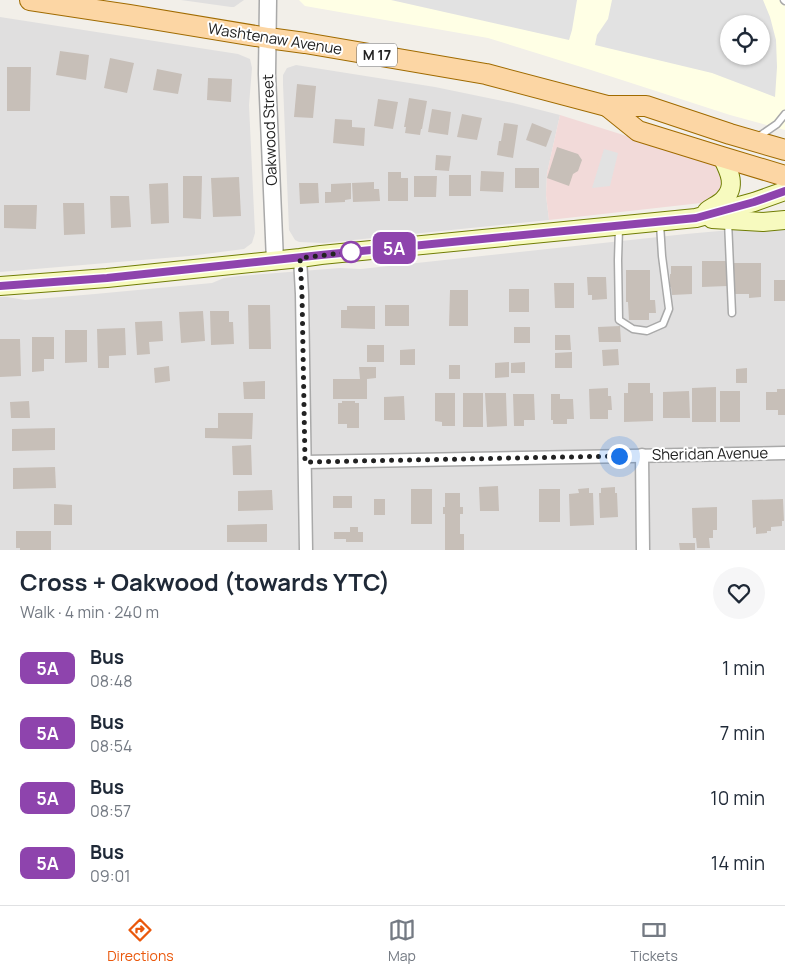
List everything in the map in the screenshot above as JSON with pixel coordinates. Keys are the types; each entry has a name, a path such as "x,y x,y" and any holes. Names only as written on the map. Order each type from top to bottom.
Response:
{"main road":[{"name":"Washtenaw Avenue","path":"30,0 129,14 268,38 305,42 486,74 607,106 646,106 785,150"},
{"name":"Washtenaw Avenue","path":"607,106 638,130 785,176"},
{"path":"696,218 725,199 731,187 730,172 722,157"},
{"path":"0,286 107,278 696,218 754,202 785,191"},
{"path":"696,218 763,222 785,220"}],"street":[{"name":"Oakwood Street","path":"268,0 267,74 275,261"},
{"path":"300,258 306,550"},
{"name":"Sheridan Avenue","path":"305,462 785,453"},
{"path":"642,456 643,550"}],"lane":[{"path":"752,140 777,124 785,114"},
{"path":"728,220 732,313"},
{"path":"619,226 619,320 633,329 647,331 663,324 669,309 662,256 660,222"}],"shaded area":[{"path":"181,0 244,0 231,7"},
{"path":"299,0 785,0 785,130 730,115 488,38 305,6"},
{"path":"391,0 577,0 569,40"},
{"path":"612,0 763,0 769,15 720,15 720,65 770,65 770,17 776,40 775,97 712,73 595,45 597,35 608,19"},
{"path":"0,17 238,54 250,59 252,68 249,105 255,233 252,243 244,249 189,256 0,272"},
{"path":"296,65 435,87 560,115 547,173 546,195 549,220 324,243 299,242 295,240 289,230 283,75 287,68"},
{"path":"560,115 711,164 721,173 721,186 718,192 701,203 549,220 546,195 547,173"},
{"path":"604,149 618,153 610,186 592,188"},
{"path":"785,225 785,550 0,550 0,297 25,300 95,294 212,283 224,278 239,276 340,268 361,269"}],"building":[{"path":"60,51 89,55 86,80 56,75"},
{"path":"110,58 134,63 127,93 104,88"},
{"path":"7,67 31,67 30,111 7,111"},
{"path":"157,69 182,74 178,94 153,90"},
{"path":"208,78 232,79 231,102 207,100"},
{"path":"297,84 316,86 313,118 294,117"},
{"path":"409,98 427,101 420,135 405,133 406,127 404,127"},
{"path":"378,99 398,102 393,129 374,126"},
{"path":"432,109 451,112 448,135 428,132"},
{"path":"462,114 482,118 477,140 457,137"},
{"path":"335,119 352,120 352,127 365,128 364,146 333,143"},
{"path":"504,123 518,125 513,158 497,155"},
{"path":"532,123 552,131 546,147 526,140"},
{"path":"557,147 578,154 582,160 578,171 573,174 569,186 547,178"},
{"path":"436,155 451,156 449,171 435,170"},
{"path":"515,168 539,168 539,188 515,188"},
{"path":"481,171 504,172 503,192 480,191"},
{"path":"388,172 401,172 401,178 408,178 408,201 388,201"},
{"path":"449,175 471,175 471,196 449,196"},
{"path":"183,176 202,176 201,219 183,218"},
{"path":"414,176 437,176 436,197 414,197"},
{"path":"239,177 241,216 213,217 211,178"},
{"path":"374,182 374,189 379,189 380,201 353,202 352,183"},
{"path":"168,183 169,223 151,224 149,184"},
{"path":"299,183 318,183 319,203 300,204"},
{"path":"351,183 351,199 345,200 345,202 325,203 325,192 331,192 331,184"},
{"path":"110,196 129,196 131,227 111,228"},
{"path":"63,203 84,203 85,234 64,235"},
{"path":"4,205 37,205 36,229 4,228"},
{"path":"702,261 726,261 727,286 702,287"},
{"path":"733,263 761,263 761,297 749,298 749,294 734,294"},
{"path":"671,266 692,266 692,294 672,295 670,287"},
{"path":"626,270 650,270 650,300 655,300 656,313 649,313 649,320 629,320 628,302 626,302"},
{"path":"587,277 606,277 607,299 592,300 592,295 588,295"},
{"path":"774,280 785,280 785,301 774,301"},
{"path":"554,283 574,283 574,308 555,308"},
{"path":"509,289 529,289 529,312 509,312"},
{"path":"450,290 468,290 468,326 449,326"},
{"path":"248,305 270,305 271,349 249,349"},
{"path":"385,305 409,305 409,326 385,326"},
{"path":"347,306 375,306 375,329 341,328 341,310 347,310"},
{"path":"203,311 205,341 181,343 179,312"},
{"path":"210,311 229,311 229,322 233,322 234,344 211,345"},
{"path":"162,321 163,341 149,342 150,354 137,355 135,322"},
{"path":"620,326 621,342 599,342 598,327"},
{"path":"514,327 530,327 530,343 514,343"},
{"path":"125,328 126,355 109,356 109,368 98,368 97,329"},
{"path":"65,330 87,330 87,362 65,363"},
{"path":"555,335 570,335 571,350 555,350"},
{"path":"32,337 54,337 54,359 44,359 44,371 32,372"},
{"path":"0,339 20,339 21,376 0,377"},
{"path":"367,345 384,345 384,362 367,362"},
{"path":"415,349 415,365 400,365 400,350"},
{"path":"618,349 619,365 603,366 602,350"},
{"path":"572,352 572,368 555,368 555,353"},
{"path":"509,362 509,377 495,378 495,363"},
{"path":"525,362 525,373 511,373 511,363"},
{"path":"449,365 460,365 460,379 449,379"},
{"path":"169,366 170,381 155,383 154,368"},
{"path":"359,367 376,367 376,378 367,379 367,399 333,399 333,379 360,379"},
{"path":"747,368 747,383 736,383 736,369"},
{"path":"265,381 265,399 244,399 243,382"},
{"path":"628,383 650,383 650,393 653,393 653,421 624,422 624,393 628,393"},
{"path":"716,387 716,422 692,422 692,388"},
{"path":"608,388 608,396 611,396 612,410 608,410 608,419 590,419 589,389"},
{"path":"777,389 785,389 785,415 778,415 778,410 766,410 766,392 777,392"},
{"path":"689,391 690,418 663,418 663,392"},
{"path":"720,391 740,391 740,422 720,422"},
{"path":"435,393 455,393 455,426 442,426 442,422 435,421"},
{"path":"463,393 483,393 483,427 463,427"},
{"path":"485,393 506,393 507,426 487,427"},
{"path":"513,394 534,394 535,420 524,420 524,426 514,426"},
{"path":"551,394 560,394 560,399 573,399 574,419 567,419 567,424 553,424 553,420 551,420"},
{"path":"404,396 405,420 384,420 384,397"},
{"path":"29,401 30,418 11,418 10,402"},
{"path":"342,401 355,401 355,403 359,403 359,428 347,428 347,424 338,424 338,403 342,403"},
{"path":"218,413 253,413 252,439 205,438 205,428 218,428"},
{"path":"55,428 55,450 12,451 12,429"},
{"path":"251,445 252,475 233,475 232,446"},
{"path":"55,467 56,488 13,489 13,468"},
{"path":"498,486 499,511 480,511 479,487"},
{"path":"615,487 618,517 600,518 599,493 601,493 601,488"},
{"path":"589,488 589,493 593,493 594,525 570,526 569,494 579,493 578,489"},
{"path":"411,489 432,489 432,524 411,524"},
{"path":"539,489 560,489 560,522 539,522"},
{"path":"272,490 273,510 238,511 238,491"},
{"path":"445,493 460,493 460,507 463,507 463,514 460,514 460,534 464,534 464,550 445,550 445,514 443,514 443,507 445,507"},
{"path":"333,496 352,496 352,508 333,508"},
{"path":"374,499 385,499 385,515 374,515"},
{"path":"783,499 784,521 782,521 782,526 771,527 771,531 767,531 767,533 756,534 756,527 753,528 752,500"},
{"path":"54,504 72,505 72,525 54,525"},
{"path":"717,507 717,530 713,530 713,538 709,538 710,548 697,548 696,538 693,538 692,508"},
{"path":"267,524 267,542 227,542 227,525"},
{"path":"350,527 358,527 358,532 363,532 363,542 346,542 346,539 334,539 334,532 350,532"},
{"path":"16,531 51,531 51,550 20,550 20,548 16,548"},
{"path":"679,543 695,543 695,550 680,550"}],"bus line":[{"name":"5A","path":"0,286 107,278 696,218 754,202 785,191"}],"route":[{"path":"351,252 300,258 305,462 619,456"}]}
